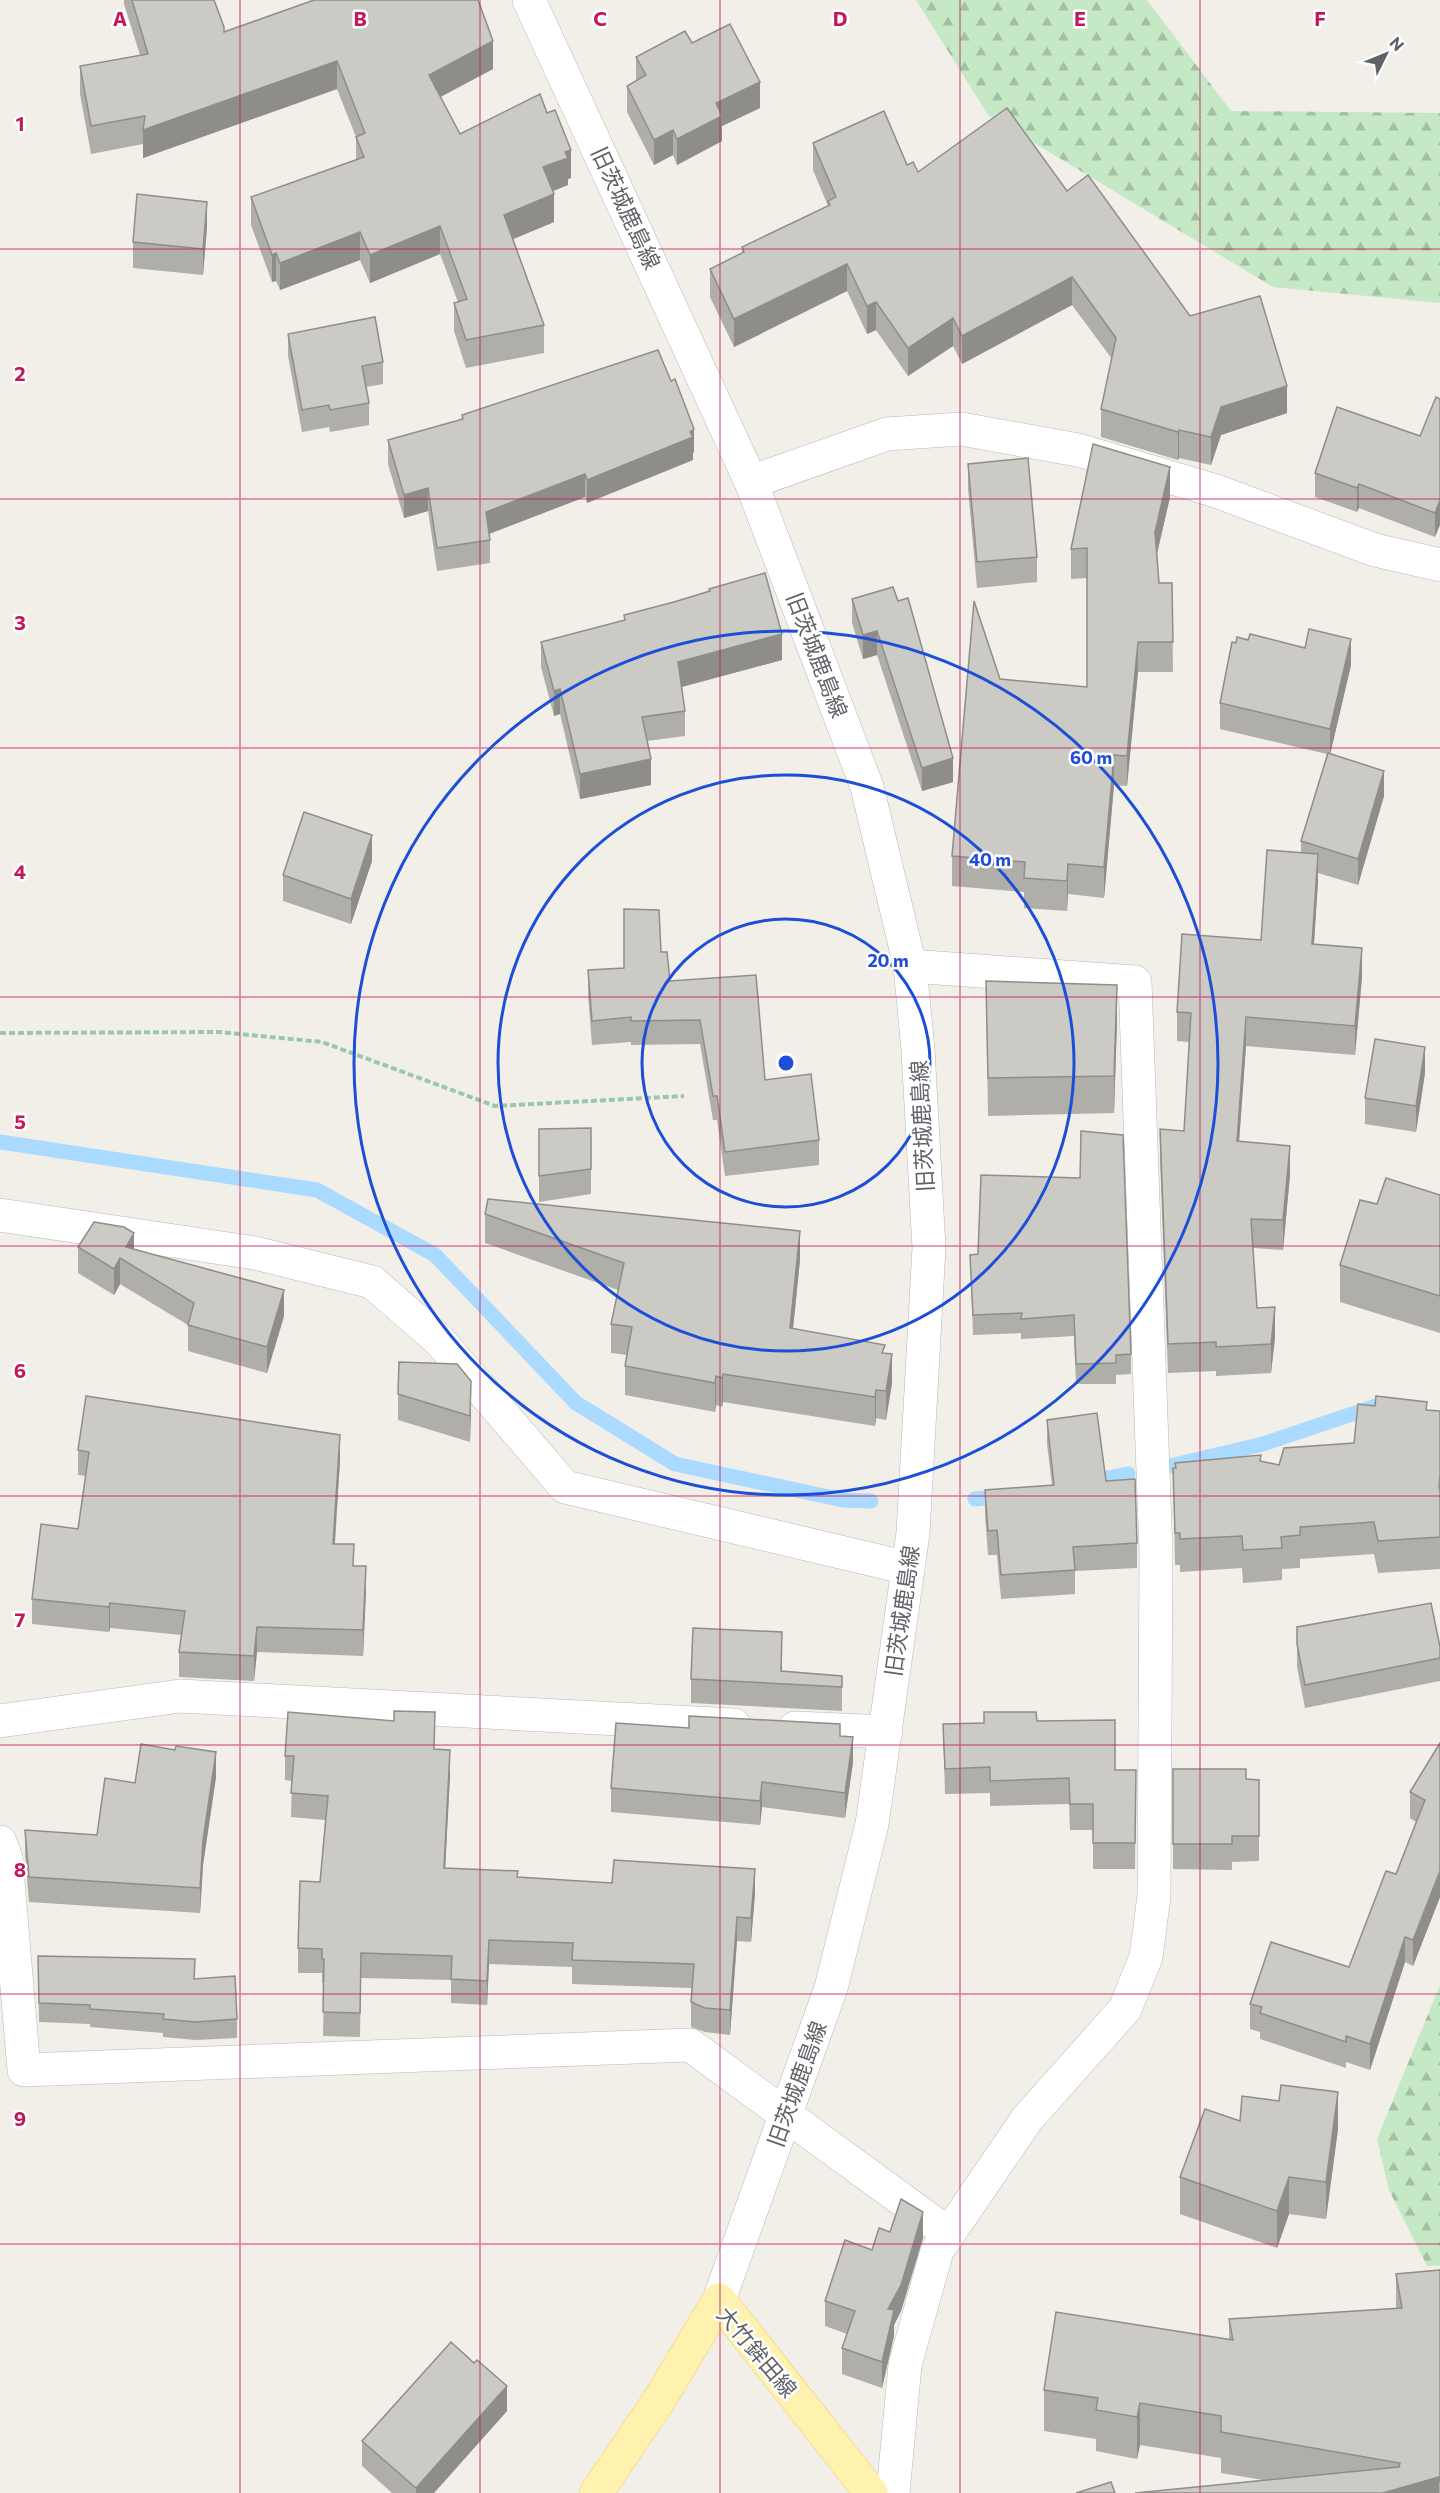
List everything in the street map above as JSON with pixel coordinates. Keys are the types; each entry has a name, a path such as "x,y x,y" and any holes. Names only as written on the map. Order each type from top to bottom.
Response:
{"main road":[{"name":"大竹鉾田線","path":"596,2493 658,2402 719,2300 870,2493"}],"street":[{"name":"旧茨城鹿島線","path":"529,0 751,482 867,787 910,966 918,1050 929,1248 913,1533 872,1824 831,1988 719,2300"},
{"path":"751,482 887,434 961,429 1078,450 1216,492 1375,550 1440,565"},
{"path":"893,2493 905,2365 937,2251 1027,2119 1125,2009 1146,1957 1154,1896 1156,1553 1136,982 910,966"},
{"path":"0,1215 255,1253 372,1282 439,1340 565,1487 908,1568"},
{"path":"0,1720 180,1696 886,1732"},
{"path":"0,1842 6,1858 24,2070 690,2045 949,2234"}],"path":[{"path":"0,1033 219,1032 322,1042 495,1107 684,1096"}],"green space":[{"path":"916,0 1147,0 1231,111 1440,113 1440,303 1273,287 988,115"},
{"path":"1440,1985 1440,2266 1427,2266 1389,2190 1377,2139"}],"building":[{"path":"132,0 214,0 224,32 314,0 478,0 493,41 429,75 460,134 540,94 547,113 555,110 571,150 565,152 568,158 543,167 554,194 504,215 544,325 466,340 454,303 467,299 440,226 370,255 360,232 280,263 276,253 272,255 251,197 364,157 356,137 365,133 337,61 143,130 145,116 91,126 80,66 148,54"},
{"path":"730,24 760,82 716,103 722,116 677,139 673,130 654,140 627,86 646,75 636,57 685,31 692,43"},
{"path":"1007,108 1067,191 1088,175 1190,316 1260,296 1287,386 1221,407 1211,437 1179,430 1178,432 1101,409 1116,338 1072,277 962,336 953,318 908,348 876,302 867,306 847,264 734,319 710,269 744,252 742,247 830,205 828,201 836,197 813,143 884,111 907,165 913,162 918,172"},
{"path":"137,194 207,202 203,249 133,242"},
{"path":"375,317 383,362 362,366 369,403 330,410 329,405 302,410 288,334"},
{"path":"658,350 671,381 675,379 694,429 690,432 693,437 587,480 585,474 486,512 490,540 437,548 428,488 404,495 388,440 463,419 462,415"},
{"path":"1436,397 1440,399 1440,500 1435,513 1359,484 1357,488 1315,473 1337,407 1420,436"},
{"path":"1093,444 1170,467 1155,532 1159,583 1172,583 1173,642 1138,642 1127,756 1114,755 1104,867 1068,864 1067,881 1024,878 1025,862 952,856 974,601 1000,679 1087,687 1087,548 1071,549"},
{"path":"1028,458 1037,557 977,562 968,464"},
{"path":"765,573 782,634 678,662 685,711 642,717 651,759 580,774 560,689 554,691 541,642 625,620 624,615 674,602"},
{"path":"893,587 898,601 908,598 953,758 922,768 877,631 863,635 852,599"},
{"path":"1309,629 1351,639 1330,729 1220,703 1232,642 1236,643 1237,637 1248,640 1250,634 1305,648"},
{"path":"1328,753 1384,771 1358,859 1301,841"},
{"path":"304,812 372,835 351,899 283,875"},
{"path":"1267,850 1318,854 1312,944 1362,948 1355,1026 1246,1017 1237,1141 1290,1146 1283,1220 1251,1219 1257,1308 1275,1307 1271,1344 1216,1347 1216,1342 1168,1344 1160,1129 1184,1131 1191,1013 1177,1012 1182,934 1261,940"},
{"path":"624,909 659,910 661,952 667,952 670,981 756,975 765,1080 811,1074 819,1140 725,1152 717,1096 713,1096 700,1020 631,1021 631,1017 592,1021 588,970 624,968"},
{"path":"986,981 1117,985 1114,1076 988,1078"},
{"path":"1375,1039 1425,1047 1416,1106 1365,1098"},
{"path":"591,1128 591,1169 539,1176 539,1129"},
{"path":"1081,1131 1123,1135 1131,1354 1116,1355 1116,1363 1076,1364 1074,1315 1021,1319 1022,1313 973,1315 970,1255 978,1254 981,1175 1080,1178"},
{"path":"1386,1178 1440,1195 1440,1296 1340,1265 1360,1200 1377,1204"},
{"path":"488,1199 800,1231 790,1328 885,1345 882,1353 892,1354 886,1391 876,1390 875,1397 723,1374 722,1378 716,1376 715,1383 625,1366 632,1327 611,1324 624,1263 485,1214"},
{"path":"94,1222 124,1227 134,1233 126,1247 284,1290 267,1347 188,1325 194,1303 120,1258 114,1269 78,1247"},
{"path":"399,1362 457,1364 471,1381 470,1416 398,1394"},
{"path":"86,1396 340,1435 333,1544 354,1544 353,1566 366,1566 363,1630 257,1627 254,1656 179,1652 185,1611 110,1603 109,1607 32,1599 41,1524 78,1529 89,1452 78,1450"},
{"path":"1376,1396 1427,1402 1426,1410 1440,1411 1440,1537 1378,1541 1374,1522 1300,1527 1300,1535 1281,1537 1282,1548 1243,1550 1242,1536 1180,1539 1180,1533 1175,1533 1173,1468 1176,1468 1175,1463 1261,1455 1260,1461 1279,1465 1284,1448 1354,1443 1358,1404 1375,1406"},
{"path":"1097,1413 1106,1481 1135,1479 1137,1543 1073,1547 1075,1570 1001,1575 997,1530 988,1531 985,1490 1054,1485 1047,1420"},
{"path":"1431,1603 1440,1658 1305,1685 1297,1644 1297,1627"},
{"path":"693,1628 782,1632 781,1671 842,1676 842,1687 691,1679"},
{"path":"394,1711 435,1712 434,1749 450,1750 444,1868 518,1871 517,1877 612,1883 614,1860 755,1869 751,1918 737,1917 730,2010 705,2008 691,2002 694,1964 572,1960 573,1943 489,1940 487,1981 451,1979 452,1956 361,1953 360,2013 323,2012 324,1959 322,1959 322,1949 298,1948 300,1881 320,1882 328,1796 291,1793 294,1756 285,1756 288,1712 394,1721"},
{"path":"984,1712 1036,1712 1037,1721 1115,1720 1115,1770 1136,1770 1135,1843 1093,1843 1093,1804 1070,1804 1069,1778 990,1781 990,1767 945,1769 943,1724 984,1723"},
{"path":"689,1716 840,1724 840,1736 853,1737 845,1793 762,1782 760,1801 611,1788 616,1723 689,1728"},
{"path":"1440,1743 1440,1871 1413,1940 1405,1937 1370,2044 1346,2036 1346,2042 1260,2013 1262,2007 1250,2004 1271,1942 1349,1967 1386,1871 1396,1874 1425,1800 1410,1792"},
{"path":"141,1744 175,1750 176,1746 216,1752 203,1840 200,1888 29,1877 25,1830 97,1835 105,1778 135,1783"},
{"path":"1173,1769 1246,1769 1246,1779 1259,1780 1259,1836 1232,1836 1232,1844 1173,1844"},
{"path":"38,1956 195,1959 194,1979 235,1976 237,2019 196,2022 163,2019 164,2014 90,2009 90,2005 39,2003"},
{"path":"1281,2085 1338,2092 1326,2182 1289,2177 1277,2211 1180,2177 1205,2109 1240,2121 1242,2096 1279,2101"},
{"path":"901,2199 923,2212 901,2285 888,2309 894,2310 882,2362 842,2348 855,2311 825,2301 845,2240 872,2250 879,2228 890,2232"},
{"path":"1440,2270 1440,2482 1439,2477 1383,2493 1135,2493 1399,2467 1400,2463 1221,2432 1221,2416 1140,2403 1137,2417 1096,2410 1098,2398 1044,2390 1056,2312 1233,2340 1229,2319 1402,2308 1396,2274"},
{"path":"451,2342 474,2363 477,2360 507,2386 416,2488 362,2441"},
{"path":"1111,2482 1115,2493 1076,2493"}],"waterway":[{"path":"0,1142 317,1190 435,1255 576,1403 675,1464 843,1500 871,1501"},
{"path":"1170,1466 1263,1444 1376,1406"},
{"path":"1086,1482 1128,1474"},
{"path":"975,1499 1004,1496"}]}
